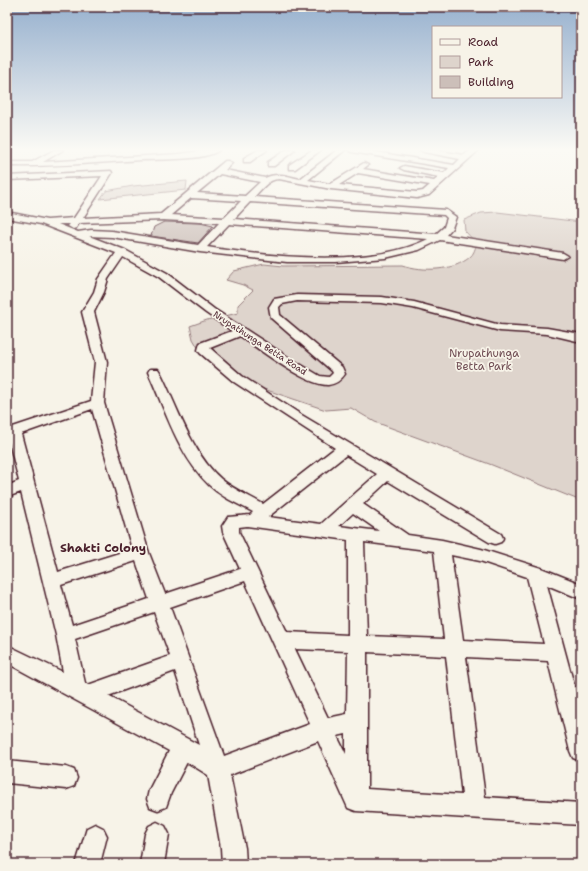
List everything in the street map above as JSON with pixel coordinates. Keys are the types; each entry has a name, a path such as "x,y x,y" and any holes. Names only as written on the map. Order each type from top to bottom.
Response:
{"street":[{"path":"96,191 75,221 73,233 100,233 200,249 285,259 338,261 406,251 440,236 447,230 452,219 449,214 188,195"},
{"path":"163,217 194,191"},
{"path":"200,249 257,191"},
{"path":"352,206 362,191"},
{"path":"369,191 417,195 426,193 428,191"},
{"name":"Nrupathunga Betta Road","path":"7,215 43,222 122,252 163,275 210,311 316,379 327,381 333,380 339,374 338,370 274,316 274,307 278,301 297,298 382,300 414,305 500,328 547,331 581,338"},
{"path":"43,222 163,217 229,221 440,236 563,256"},
{"path":"122,252 104,279 88,312 101,362 97,404 141,553 181,660 218,769 233,848 234,864"},
{"path":"242,331 204,346 204,350 238,379 345,448 495,538"},
{"path":"154,372 193,454 204,471 221,487 258,516"},
{"path":"81,692 26,484 10,433 97,404"},
{"path":"258,516 345,448"},
{"path":"324,531 388,473"},
{"path":"7,492 26,484"},
{"path":"353,505 404,541"},
{"path":"356,800 250,572 230,526 234,521 258,516 324,531 442,546 480,555 535,573 581,592"},
{"path":"356,536 358,644 356,800"},
{"path":"442,546 475,807"},
{"path":"51,581 141,553"},
{"path":"65,635 250,572"},
{"path":"535,573 581,751"},
{"path":"282,640 556,653"},
{"path":"7,654 182,747 218,769"},
{"path":"81,692 181,660"},
{"path":"218,769 323,729 357,722"},
{"path":"158,800 160,790 182,747"},
{"path":"7,772 66,778"},
{"path":"356,800 581,814"},
{"path":"152,864 157,834"},
{"path":"88,864 96,836"}],"green space":[{"path":"108,191 180,191 100,199"},
{"name":"Nrupathunga Betta Park","path":"497,212 581,222 581,501 492,465 375,422 351,408 326,410 237,380 204,358 193,339 190,326 207,320 238,313 238,305 253,290 243,285 226,280 234,271 264,264 283,266 403,265 420,269 447,268 463,262 470,257 477,244 465,231 464,220 481,213"}],"building":[{"path":"164,222 200,223 213,226 198,243 151,236 154,227"}],"district":[{"name":"Shakti Colony","path":"103,548"}]}
